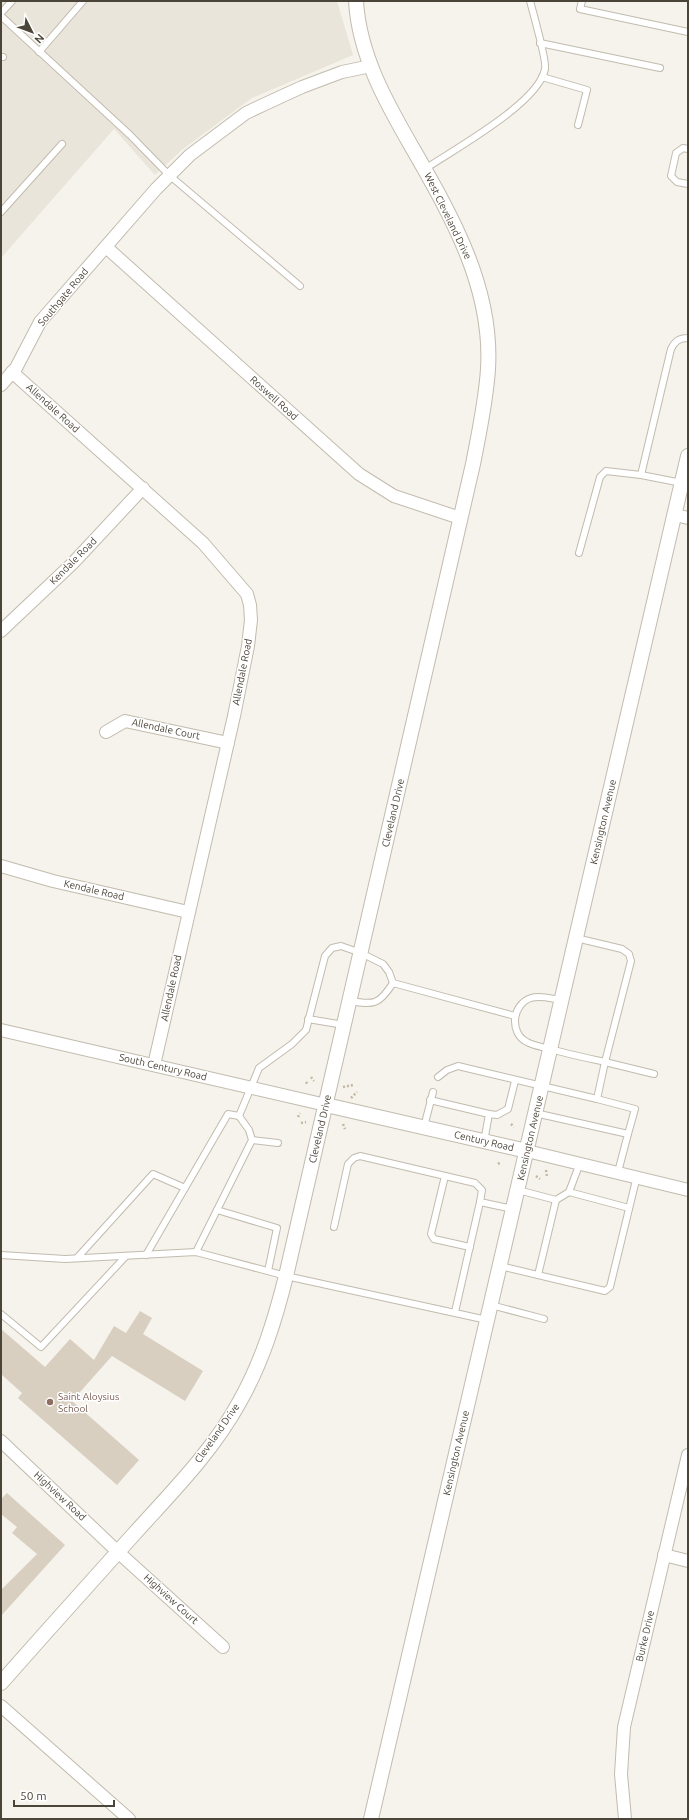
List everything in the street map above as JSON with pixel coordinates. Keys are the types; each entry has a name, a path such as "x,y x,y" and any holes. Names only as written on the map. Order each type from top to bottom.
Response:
{"street":[{"name":"West Cleveland Drive","path":"356,1 363,39 371,66 405,135 425,170 466,250 477,281 485,316 488,368 485,402 467,491"},
{"name":"Southgate Road","path":"1,385 12,372 40,322 169,175 204,143 246,113 302,87 342,72 371,66"},
{"name":"Roswell Road","path":"106,247 359,474 394,496 460,518"},
{"name":"Allendale Road","path":"12,372 203,543 247,594 251,620 248,646 228,743 154,1065"},
{"name":"Kensington Avenue","path":"371,1819 576,938 681,517 682,483 688,456"},
{"name":"Kendale Road","path":"1,631 73,563 143,488"},
{"name":"Cleveland Drive","path":"1,1683 190,1472 223,1428 240,1402 262,1357 276,1316 286,1276 467,491"},
{"name":"Allendale Court","path":"106,732 125,721 228,743"},
{"name":"Kendale Road","path":"1,866 53,881 188,912"},
{"name":"South Century Road","path":"1,1030 326,1105"},
{"name":"Century Road","path":"326,1105 637,1176 688,1190"},
{"name":"Highview Road","path":"1,1441 118,1552"},
{"name":"Burke Drive","path":"626,1819 621,1774 624,1727 688,1455"},
{"name":"Highview Court","path":"118,1552 223,1647"},
{"path":"664,1555 688,1561"},
{"path":"1,1706 129,1819"}],"lane":[{"path":"12,1 1,15 130,135 169,175 300,286"},
{"path":"40,52 83,1"},
{"path":"425,170 512,111 529,95 542,77 546,68 530,1"},
{"path":"582,1 580,9 688,32"},
{"path":"540,43 660,68"},
{"path":"542,77 587,90 578,125"},
{"path":"1,212 62,144"},
{"path":"688,149 683,148 676,153 671,176 677,182 688,184"},
{"path":"641,475 671,349 674,343 680,338 688,338"},
{"path":"579,553 602,474 606,471 610,470 682,483"},
{"path":"576,938 622,949 629,954 631,961 597,1099"},
{"path":"239,1116 259,1068 292,1044 306,1030 325,956 332,948 341,946 361,953 383,964 392,983 386,994 378,1001 370,1004 350,1000"},
{"path":"392,983 515,1016"},
{"path":"562,1000 542,997 530,998 520,1006 515,1016 516,1029 522,1039 531,1044 654,1074"},
{"path":"308,1019 344,1025"},
{"path":"438,1077 447,1070 458,1066 515,1081 542,1085 635,1109 618,1172"},
{"path":"430,1100 497,1115 508,1109 515,1081"},
{"path":"424,1127 433,1092"},
{"path":"536,1113 628,1134"},
{"path":"146,1255 228,1114 239,1116 249,1130 252,1140 196,1252"},
{"path":"484,1142 489,1114"},
{"path":"252,1140 278,1143"},
{"path":"334,1227 348,1164 354,1158 360,1156 475,1183 482,1190 456,1312"},
{"path":"538,1275 556,1200 569,1192 580,1163"},
{"path":"77,1258 153,1174 185,1188"},
{"path":"445,1176 430,1234 434,1239 470,1247"},
{"path":"500,1266 605,1291 610,1287 637,1176"},
{"path":"518,1190 556,1200"},
{"path":"569,1192 629,1208"},
{"path":"480,1202 513,1209"},
{"path":"217,1210 277,1228 268,1271"},
{"path":"1,1255 77,1258 196,1252 286,1276 487,1320"},
{"path":"1,1314 41,1347 126,1256"},
{"path":"491,1305 544,1318"}],"path":[{"path":"310,1077 314,1081"},
{"path":"342,1087 353,1085"},
{"path":"351,1098 357,1092"},
{"path":"298,1117 300,1113"},
{"path":"301,1123 306,1122"},
{"path":"343,1124 345,1129"},
{"path":"546,1170 547,1177"},
{"path":"536,1176 540,1179"}],"shaded area":[{"path":"1,1 337,1 353,55 252,98 183,149 155,175 114,129 1,258"}],"building":[{"path":"140,1311 152,1318 143,1334 203,1371 185,1401 112,1356 72,1401 139,1460 117,1485 18,1398 22,1393 1,1374 1,1329 45,1367 70,1339 94,1360 114,1326 126,1333"},
{"path":"7,1493 65,1545 1,1616 1,1590 37,1554 12,1533 17,1527 1,1514 1,1499"}],"place":[{"name":"Saint Aloysius School","path":"50,1402"}]}
